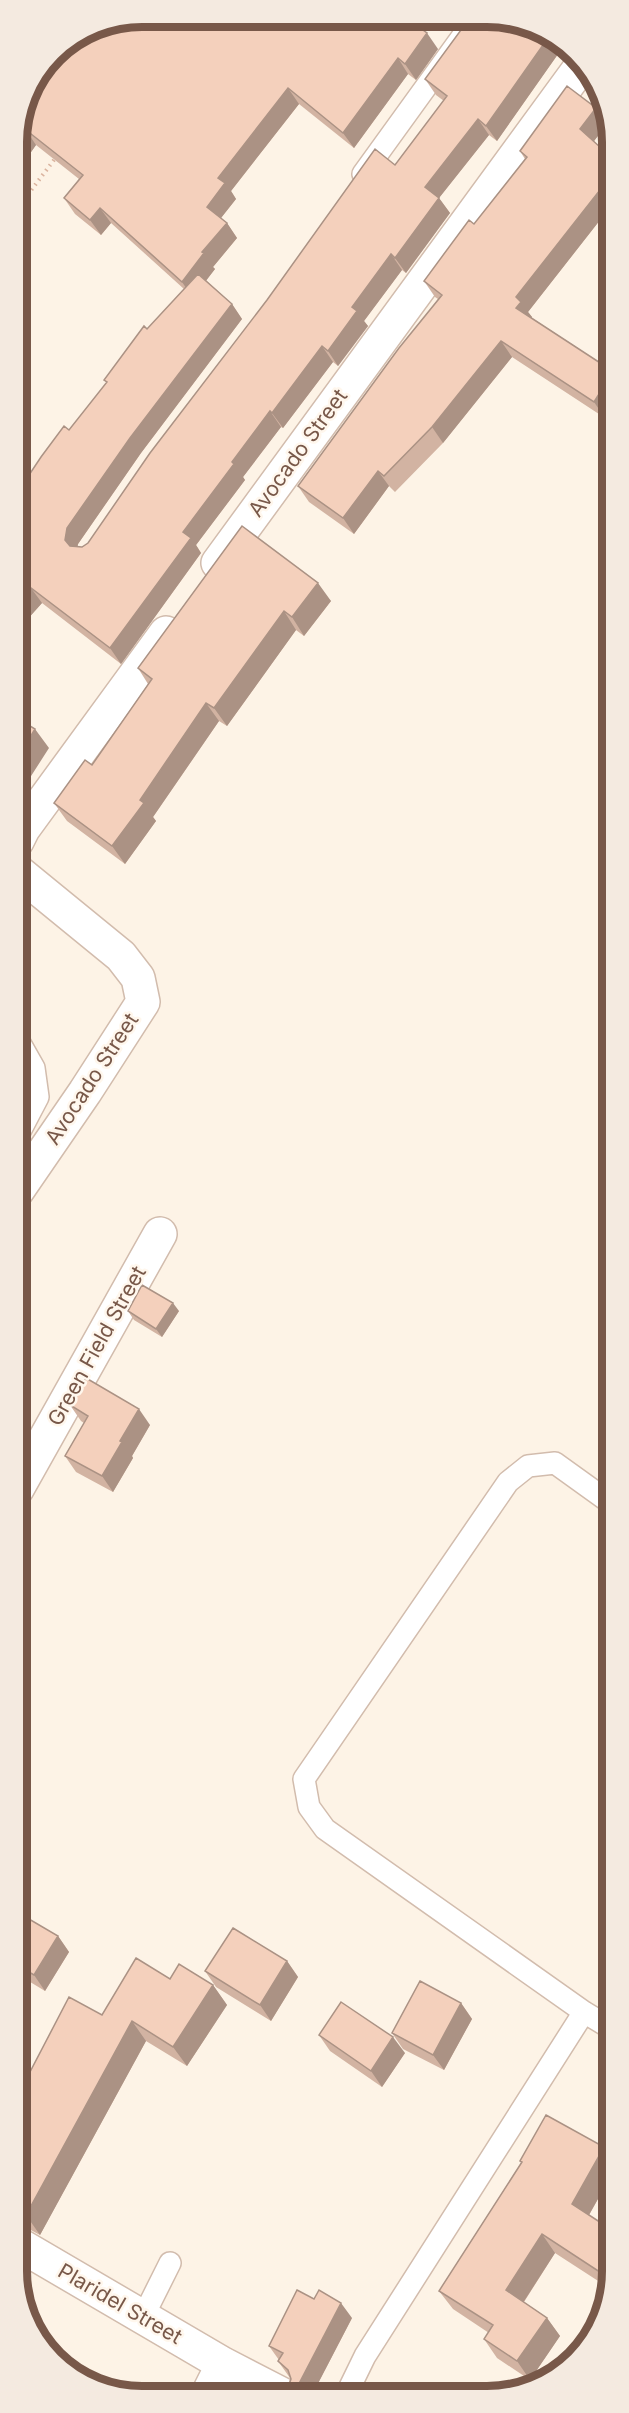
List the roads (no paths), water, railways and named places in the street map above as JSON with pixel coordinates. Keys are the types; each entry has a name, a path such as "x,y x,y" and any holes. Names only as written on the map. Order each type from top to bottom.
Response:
{"street":[{"name":"Avocado Street","path":"27,824 577,71"},
{"name":"Avocado Street","path":"27,879 121,956 138,978 143,1002 27,1176"},
{"name":"Green Field Street","path":"27,1471 160,1234"},
{"name":"Plaridel Street","path":"27,2249 223,2364 266,2386"},
{"path":"212,2386 223,2364"}],"lane":[{"path":"354,187 469,27"},
{"path":"27,1056 34,1068 38,1097 27,1118"},
{"path":"602,1497 555,1463 528,1466 508,1482 304,1779 309,1808 325,1829 602,2023"},
{"path":"350,2386 365,2356 584,2012"},
{"path":"143,2317 170,2264"}]}
